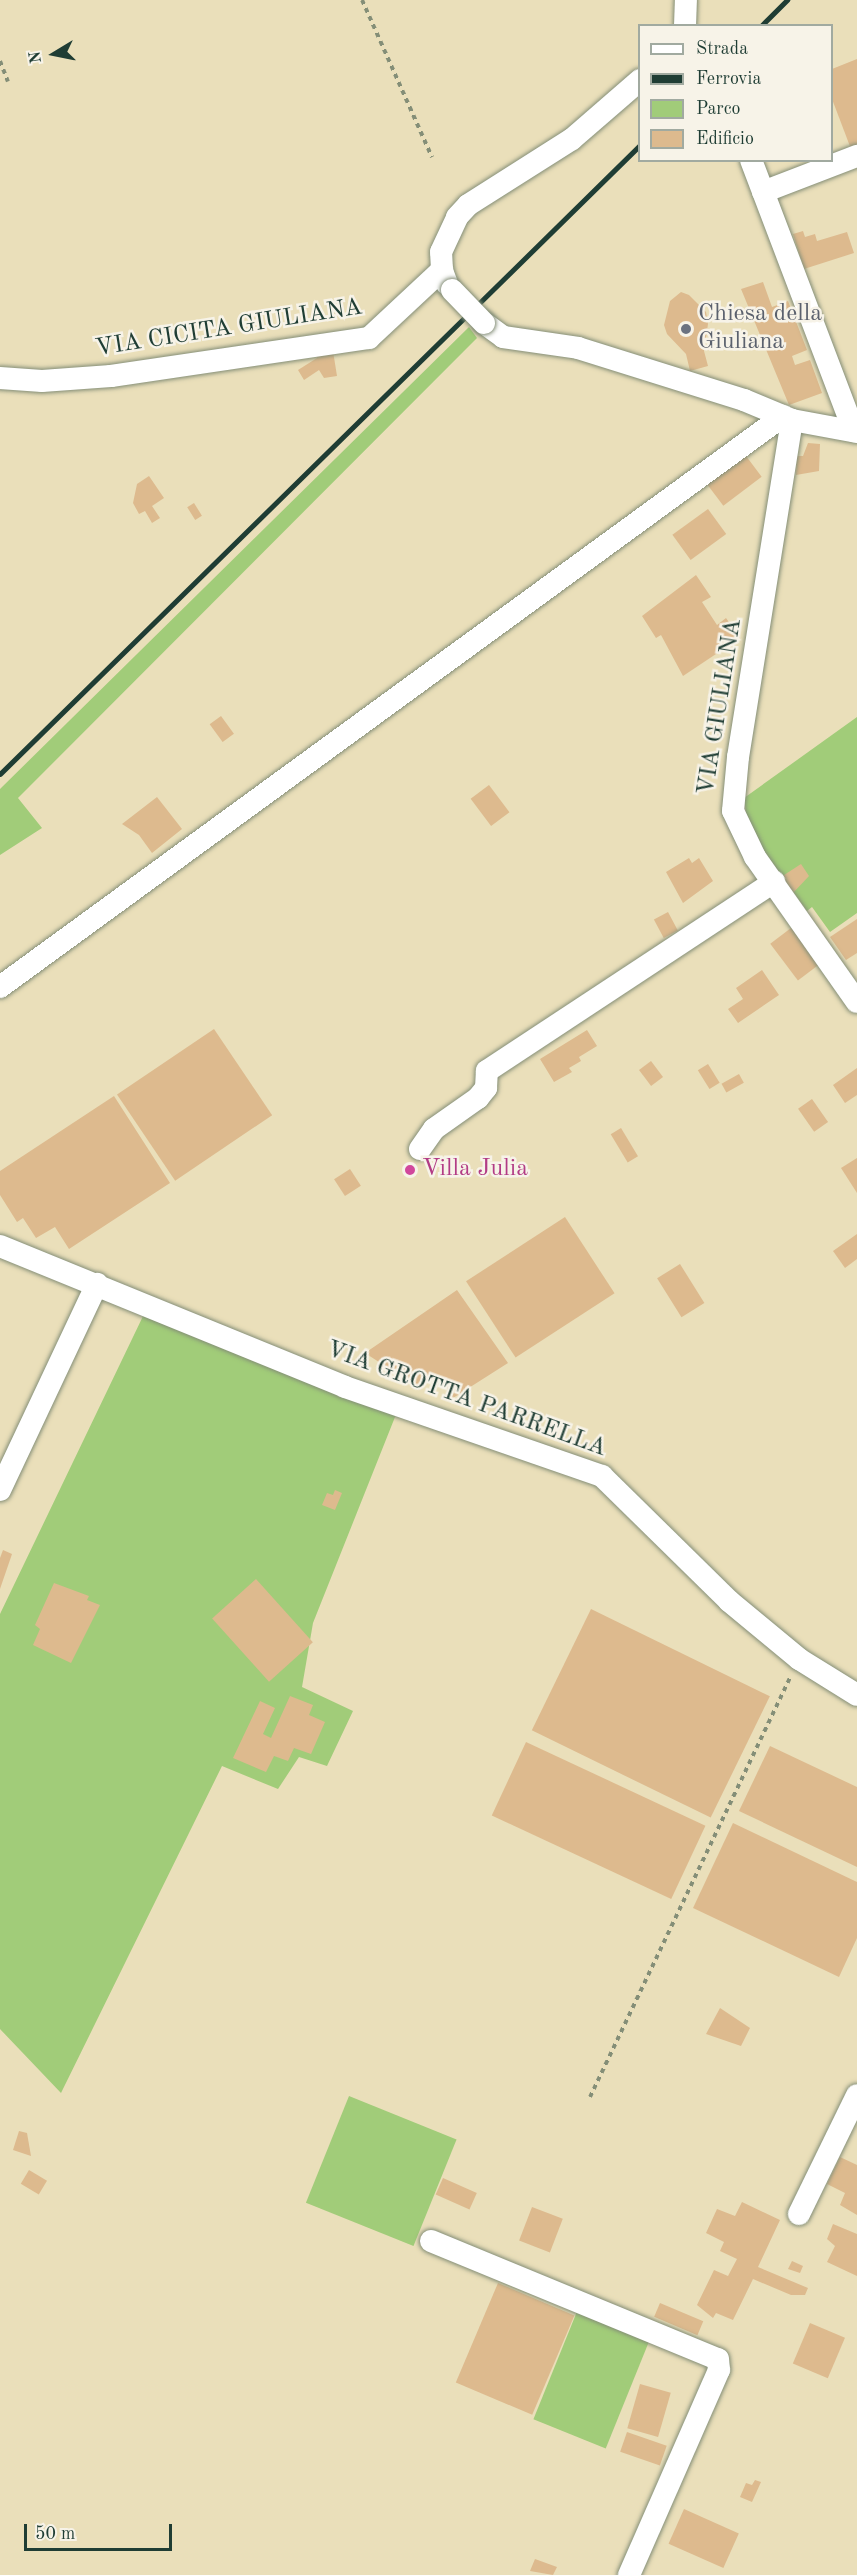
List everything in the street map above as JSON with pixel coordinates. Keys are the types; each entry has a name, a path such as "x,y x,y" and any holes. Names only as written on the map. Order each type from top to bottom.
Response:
{"street":[{"path":"685,24 686,0"},
{"path":"638,81 572,139 468,205 447,233 447,280 484,323 503,337 578,348 788,418 856,431"},
{"path":"763,192 857,156"},
{"path":"752,162 856,431"},
{"name":"VIA CICITA GIULIANA","path":"0,378 42,381 111,376 369,339 447,280"},
{"path":"0,987 788,418"},
{"name":"VIA GIULIANA","path":"788,418 738,757 733,811 755,857 857,1002"},
{"path":"420,1149 434,1129 478,1098 486,1088 486,1071 774,882"},
{"name":"VIA GROTTA PARRELLA","path":"0,1246 345,1387 602,1476 729,1602 798,1659 857,1695"},
{"path":"0,1490 97,1284"},
{"path":"799,2214 857,2095"},
{"path":"431,2241 718,2359 719,2370 629,2575"}],"path":[{"path":"362,0 432,157"},
{"path":"0,61 8,82"},
{"path":"590,2097 798,1659"}],"green space":[{"path":"469,327 477,338 18,798 42,828 0,855 0,789"},
{"path":"857,717 857,913 830,932 812,907 807,911 759,844 747,819 744,798"},
{"path":"145,1312 397,1412 313,1623 302,1687 353,1711 327,1766 299,1757 278,1789 222,1766 61,2093 0,2029 0,1614"},
{"path":"349,2096 457,2139 413,2246 306,2203"},
{"path":"578,2309 650,2338 606,2449 533,2419"}],"building":[{"path":"857,59 857,146 851,149 833,102 833,69"},
{"path":"803,231 805,237 815,234 817,241 847,232 854,253 804,269 793,234"},
{"path":"763,282 772,307 788,301 807,350 792,356 795,365 810,360 822,393 789,405 741,289"},
{"name":"Chiesa della Giuliana","path":"681,292 689,295 706,312 708,324 704,351 708,366 690,371 686,354 667,334 664,325 670,301"},
{"path":"333,351 337,376 324,378 319,370 304,380 298,370 317,358 317,353"},
{"path":"808,443 820,444 819,471 796,475 797,456 803,456"},
{"path":"743,452 762,477 723,506 705,481"},
{"path":"149,476 164,498 152,506 160,518 152,523 145,511 139,514 133,503 137,484"},
{"path":"194,503 202,516 195,520 187,507"},
{"path":"708,509 726,534 691,560 672,535"},
{"path":"696,575 711,597 702,602 717,625 726,618 740,638 683,676 661,635 656,638 642,616"},
{"path":"221,716 234,734 223,742 210,724"},
{"path":"489,785 509,812 491,826 471,799"},
{"path":"157,797 182,829 152,853 139,835 122,824"},
{"path":"689,858 692,863 699,858 713,881 683,903 666,872"},
{"path":"801,864 809,876 793,893 781,877"},
{"path":"668,912 678,931 664,938 654,920"},
{"path":"857,919 857,953 846,960 830,937"},
{"path":"795,925 823,962 798,980 770,944"},
{"path":"762,970 779,995 738,1023 728,1009 743,999 736,988"},
{"path":"214,1029 272,1115 175,1181 117,1094"},
{"path":"587,1030 597,1046 579,1057 581,1061 569,1068 572,1072 554,1082 540,1059"},
{"path":"651,1061 663,1077 651,1086 639,1070"},
{"path":"708,1064 720,1083 709,1089 698,1070"},
{"path":"857,1068 857,1095 845,1103 833,1085"},
{"path":"739,1074 744,1083 726,1092 722,1084"},
{"path":"114,1096 170,1183 69,1249 55,1227 36,1238 23,1218 17,1222 0,1195 0,1171"},
{"path":"812,1099 828,1122 814,1132 798,1109"},
{"path":"621,1128 638,1156 628,1162 611,1134"},
{"path":"857,1158 857,1193 841,1168"},
{"path":"350,1169 361,1186 345,1196 334,1179"},
{"path":"565,1217 615,1293 516,1358 466,1281"},
{"path":"857,1234 857,1259 845,1268 833,1251"},
{"path":"680,1264 704,1303 681,1317 657,1278"},
{"path":"457,1290 508,1363 453,1398 436,1375 416,1386 365,1353"},
{"path":"335,1490 342,1493 335,1510 322,1505 327,1493 333,1495"},
{"path":"3,1550 12,1554 0,1589 0,1558"},
{"path":"256,1579 313,1642 269,1682 212,1618"},
{"path":"54,1583 89,1596 87,1600 100,1605 71,1663 33,1645 40,1629 35,1625"},
{"path":"591,1609 770,1696 711,1818 532,1730"},
{"path":"290,1696 313,1705 309,1715 325,1722 311,1754 294,1748 288,1761 274,1756 266,1772 233,1758 260,1701 275,1708 263,1734 271,1738"},
{"path":"526,1742 705,1826 671,1899 492,1815"},
{"path":"770,1746 857,1787 857,1867 739,1811"},
{"path":"733,1823 857,1882 857,1938 839,1977 693,1908"},
{"path":"720,2008 750,2028 741,2046 706,2034"},
{"path":"19,2131 27,2133 31,2156 13,2150"},
{"path":"840,2157 857,2165 857,2215 840,2205 845,2193 827,2184"},
{"path":"29,2170 47,2181 39,2195 21,2184"},
{"path":"443,2178 477,2193 469,2209 436,2194"},
{"path":"742,2202 780,2220 758,2267 808,2288 805,2295 791,2295 753,2279 733,2320 716,2313 713,2318 697,2305 714,2270 728,2276 737,2259 720,2251 724,2242 706,2233 717,2209 735,2216"},
{"path":"532,2207 563,2219 550,2252 519,2241"},
{"path":"833,2224 857,2234 857,2276 827,2262 835,2246 827,2239"},
{"path":"792,2261 803,2266 800,2273 788,2269"},
{"path":"498,2283 574,2315 532,2415 456,2382"},
{"path":"660,2303 703,2321 697,2335 654,2317"},
{"path":"810,2323 845,2338 828,2378 793,2364"},
{"path":"640,2384 671,2393 658,2437 627,2428"},
{"path":"627,2432 667,2446 660,2466 620,2452"},
{"path":"755,2480 761,2482 752,2502 740,2497 746,2483 752,2485"},
{"path":"684,2509 739,2533 723,2568 669,2544"},
{"path":"535,2559 557,2567 553,2575 530,2571"}],"railway":[{"path":"763,24 787,0"},
{"path":"0,774 638,147"}],"place":[{"name":"Chiesa della Giuliana","path":"686,329"},
{"name":"Villa Julia","path":"410,1170"}]}
